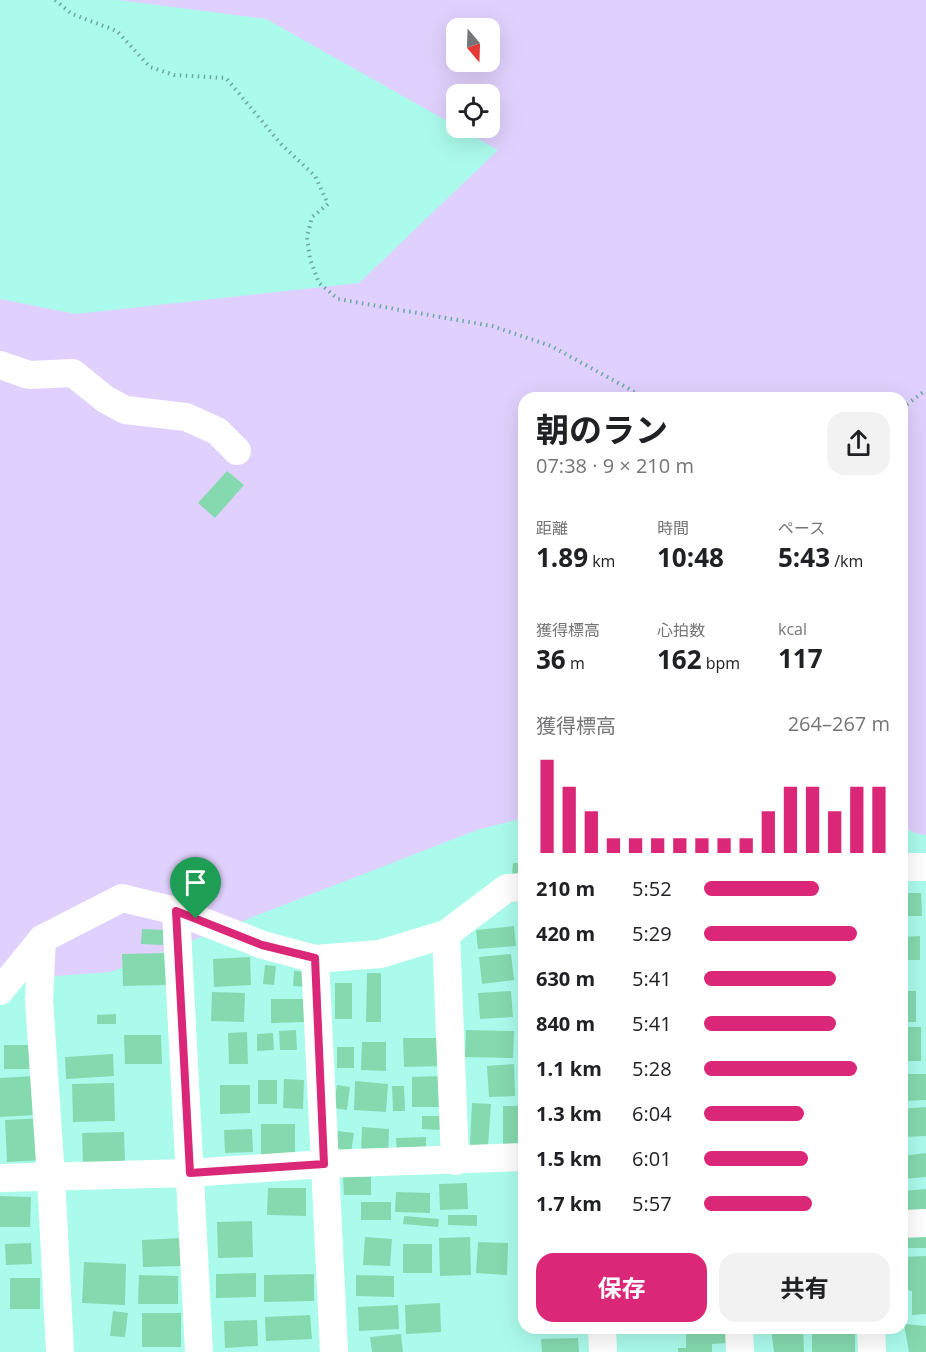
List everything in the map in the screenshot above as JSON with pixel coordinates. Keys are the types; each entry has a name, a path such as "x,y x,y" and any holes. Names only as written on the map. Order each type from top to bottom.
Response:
{"street":[{"path":"0,365 29,375 73,373 105,399 125,410 186,417 217,430 237,452"},
{"path":"908,867 926,867"},
{"path":"0,991 42,939 122,898 176,911 262,945 315,958 380,954 446,934 507,888 518,887"},
{"path":"176,911 199,1352"},
{"path":"446,934 455,1161"},
{"path":"42,939 39,1000 60,1352"},
{"path":"315,958 334,1352"},
{"path":"0,1178 190,1173 324,1164 518,1157"},
{"path":"908,1224 926,1223"},
{"path":"602,1334 603,1352"},
{"path":"739,1334 740,1352"},
{"path":"871,1334 872,1352"}],"path":[{"path":"55,0 72,14 117,31 150,67 174,75 226,78 281,144 315,176 328,204 312,217 307,237 310,259 319,283 338,299 492,326 551,346 635,392"},
{"path":"908,404 926,390"}],"shaded area":[{"path":"118,0 926,0 926,835 908,829 908,392 518,392 518,819 477,830 111,972 27,978 0,968 0,299 76,314 359,283 498,150 477,138 500,138 500,84 446,84 446,120 266,19"}],"building":[{"path":"227,471 244,485 215,518 198,503"},
{"path":"513,863 518,863 518,876 512,876"},
{"path":"908,893 921,893 922,916 908,916"},
{"path":"514,926 516,946 478,949 476,930"},
{"path":"142,929 163,930 163,945 141,944"},
{"path":"920,936 920,960 908,960 908,937"},
{"path":"167,953 168,985 123,986 122,954"},
{"path":"511,954 514,980 482,984 479,957"},
{"path":"250,957 251,985 214,987 213,959"},
{"path":"265,965 276,966 274,985 263,984"},
{"path":"294,971 307,972 306,987 293,986"},
{"path":"367,973 381,973 381,1022 366,1022"},
{"path":"335,983 352,983 352,1019 335,1019"},
{"path":"511,991 513,1017 480,1019 478,993"},
{"path":"908,991 916,991 916,1022 908,1022"},
{"path":"212,992 245,993 244,1022 211,1021"},
{"path":"271,999 304,999 305,1022 271,1023"},
{"path":"116,1014 116,1024 97,1024 97,1015"},
{"path":"908,1027 921,1027 921,1061 908,1061"},
{"path":"296,1030 297,1050 280,1050 279,1031"},
{"path":"466,1030 514,1031 513,1058 465,1057"},
{"path":"247,1032 248,1064 229,1064 228,1033"},
{"path":"273,1033 274,1050 257,1051 257,1034"},
{"path":"124,1035 161,1035 162,1064 125,1064"},
{"path":"403,1038 444,1038 444,1066 404,1067"},
{"path":"362,1042 386,1042 386,1071 361,1070"},
{"path":"4,1045 37,1045 37,1069 4,1069"},
{"path":"337,1047 354,1047 354,1068 337,1068"},
{"path":"113,1054 114,1076 66,1079 65,1057"},
{"path":"514,1064 515,1096 489,1097 487,1066"},
{"path":"908,1074 926,1074 926,1100 908,1101"},
{"path":"35,1076 36,1115 0,1117 0,1078"},
{"path":"442,1076 442,1107 412,1107 412,1077"},
{"path":"284,1079 304,1080 303,1109 283,1108"},
{"path":"258,1080 277,1080 277,1104 258,1104"},
{"path":"355,1081 388,1084 386,1112 354,1110"},
{"path":"114,1083 115,1121 73,1122 72,1084"},
{"path":"220,1085 250,1085 250,1113 220,1114"},
{"path":"337,1085 350,1087 347,1110 333,1108"},
{"path":"392,1086 404,1086 405,1111 393,1111"},
{"path":"472,1103 491,1104 488,1146 470,1145"},
{"path":"503,1106 518,1106 518,1144 503,1144"},
{"path":"926,1107 926,1136 908,1137 908,1108"},
{"path":"422,1116 443,1116 443,1130 422,1129"},
{"path":"43,1118 45,1160 7,1162 5,1120"},
{"path":"261,1124 295,1124 295,1155 261,1156"},
{"path":"362,1127 389,1129 388,1155 361,1154"},
{"path":"252,1129 253,1152 225,1153 224,1130"},
{"path":"338,1131 354,1133 351,1153 335,1150"},
{"path":"124,1132 125,1162 83,1164 82,1133"},
{"path":"426,1137 426,1155 397,1156 396,1138"},
{"path":"926,1153 926,1177 908,1178 908,1155"},
{"path":"343,1177 371,1177 371,1195 344,1195"},
{"path":"467,1183 468,1209 440,1210 439,1184"},
{"path":"268,1188 306,1188 306,1216 267,1215"},
{"path":"926,1189 926,1220 908,1221 908,1191"},
{"path":"396,1192 430,1193 430,1213 395,1212"},
{"path":"0,1196 31,1197 30,1227 0,1227"},
{"path":"361,1202 391,1202 391,1220 361,1220"},
{"path":"448,1215 477,1215 477,1226 448,1225"},
{"path":"404,1216 439,1219 438,1227 403,1224"},
{"path":"252,1221 253,1257 218,1258 217,1222"},
{"path":"908,1230 926,1230 926,1248 908,1248"},
{"path":"365,1237 392,1239 390,1266 363,1265"},
{"path":"470,1237 471,1275 440,1276 439,1238"},
{"path":"180,1238 181,1266 143,1267 142,1240"},
{"path":"478,1242 508,1243 507,1275 476,1273"},
{"path":"31,1243 32,1264 6,1265 5,1244"},
{"path":"403,1244 432,1244 432,1273 403,1273"},
{"path":"926,1256 926,1314 912,1315 912,1291 908,1290 908,1257"},
{"path":"84,1262 126,1264 125,1305 82,1303"},
{"path":"256,1273 256,1297 216,1298 216,1274"},
{"path":"314,1274 314,1301 264,1302 264,1275"},
{"path":"139,1275 178,1276 178,1304 138,1304"},
{"path":"356,1275 394,1276 394,1297 356,1296"},
{"path":"10,1278 40,1278 40,1309 10,1309"},
{"path":"440,1303 441,1332 406,1334 405,1305"},
{"path":"398,1305 399,1329 359,1331 358,1307"},
{"path":"113,1311 128,1313 125,1337 110,1336"},
{"path":"142,1313 181,1313 181,1347 142,1347"},
{"path":"310,1315 312,1339 266,1341 265,1317"},
{"path":"257,1320 258,1346 225,1348 224,1321"},
{"path":"908,1324 926,1326 926,1352 909,1352 906,1334 908,1334"},
{"path":"401,1334 403,1352 372,1352 370,1337"},
{"path":"686,1334 727,1334 728,1343 712,1344 712,1352 678,1352 678,1348 686,1348"},
{"path":"772,1334 803,1334 804,1352 774,1352"},
{"path":"812,1334 855,1334 855,1352 812,1352"},
{"path":"578,1338 579,1352 542,1352 541,1339"}],"route":[{"path":"176,911 196,919 262,945 315,958 324,1164 190,1173 176,911"}]}
